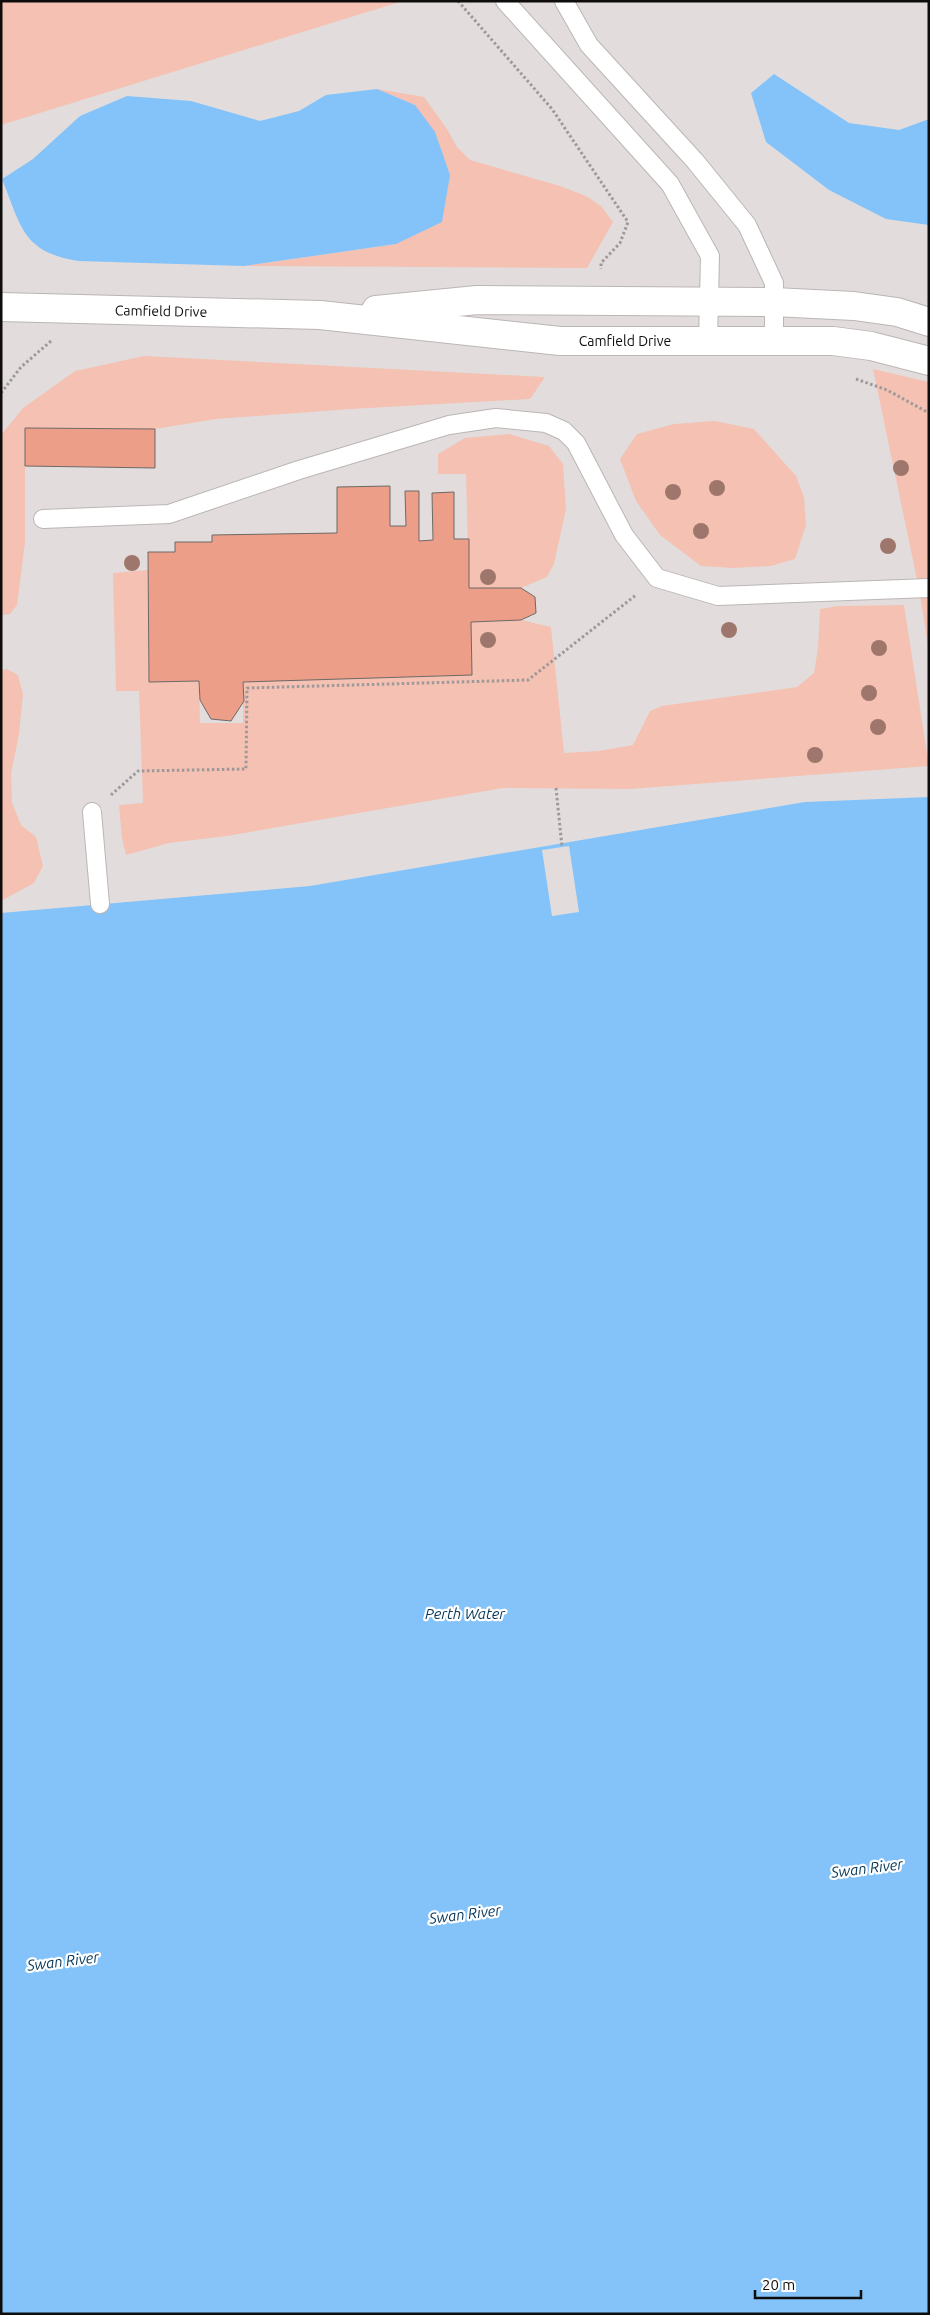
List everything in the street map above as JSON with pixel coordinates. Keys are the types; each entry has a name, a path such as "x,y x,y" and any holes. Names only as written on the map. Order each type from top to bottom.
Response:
{"street":[{"name":"Camfield Drive","path":"320,315 477,300 774,302 854,306 897,312 929,322"},
{"name":"Camfield Drive","path":"1,307 320,315 560,341 833,341 862,344 929,361"}],"lane":[{"path":"505,1 670,184 710,256 711,302 708,342"},
{"path":"564,1 589,45 695,161 746,225 774,283 774,341"},
{"path":"43,519 169,514 299,470 449,425 496,418 546,423 564,431 576,443 624,535 657,578 718,596 929,588"},
{"path":"92,812 100,904"}],"path":[{"path":"458,1 552,109 628,222 620,243 602,263 601,272"},
{"path":"92,812 138,771 246,769 247,688 528,680 639,592"},
{"path":"556,788 562,847"}],"shaded area":[{"path":"1,1 403,1 1,125"},
{"path":"377,89 424,97 447,129 457,147 470,160 560,186 586,196 601,206 613,222 587,268 244,266 396,244 415,105"},
{"path":"144,356 545,377 530,399 216,419 155,429 25,428 25,542 17,605 10,614 1,615 1,435 23,408 75,371"},
{"path":"873,369 929,382 929,652 919,589"},
{"path":"715,421 754,429 796,476 804,497 806,525 795,559 771,566 733,568 701,566 660,535 636,501 620,459 637,434 674,424"},
{"path":"509,434 549,446 563,464 566,509 554,564 547,577 521,588 469,588 466,474 438,474 438,454 465,438"},
{"path":"148,570 149,682 199,681 200,723 243,723 243,682 471,622 521,620 551,627 564,753 599,751 633,745 650,711 662,706 797,687 814,673 818,648 820,609 837,606 904,605 929,766 630,789 503,788 227,836 169,843 126,855 122,838 119,805 143,803 139,691 116,691 113,573"},
{"path":"7,669 18,675 23,694 19,734 11,774 12,803 21,825 36,837 43,866 34,883 1,901 1,670"}],"water":[{"path":"774,74 849,123 899,130 929,119 929,225 886,219 829,190 766,142 751,93"},
{"path":"377,89 415,105 435,132 450,175 442,222 396,244 244,266 78,261 59,257 45,251 34,243 20,223 2,179 33,159 80,116 127,96 191,101 260,121 299,111 326,95"},
{"name":"Perth Water","path":"929,797 929,2314 1,2314 1,913 310,886 805,802"}],"pier":[{"path":"569,846 579,912 552,916 542,850"}],"building":[{"path":"25,428 155,429 155,468 25,466"},
{"path":"390,486 390,526 406,526 405,491 419,491 419,541 433,540 432,493 454,492 454,539 469,539 469,588 521,588 535,597 536,613 521,620 471,622 472,675 243,682 244,701 231,721 211,719 200,700 199,681 149,682 148,552 175,552 175,542 212,542 212,535 337,533 337,487"}],"water label":[{"name":"Swan River","path":"867,1868"},
{"name":"Swan River","path":"465,1914"},
{"name":"Swan River","path":"63,1961"}]}
